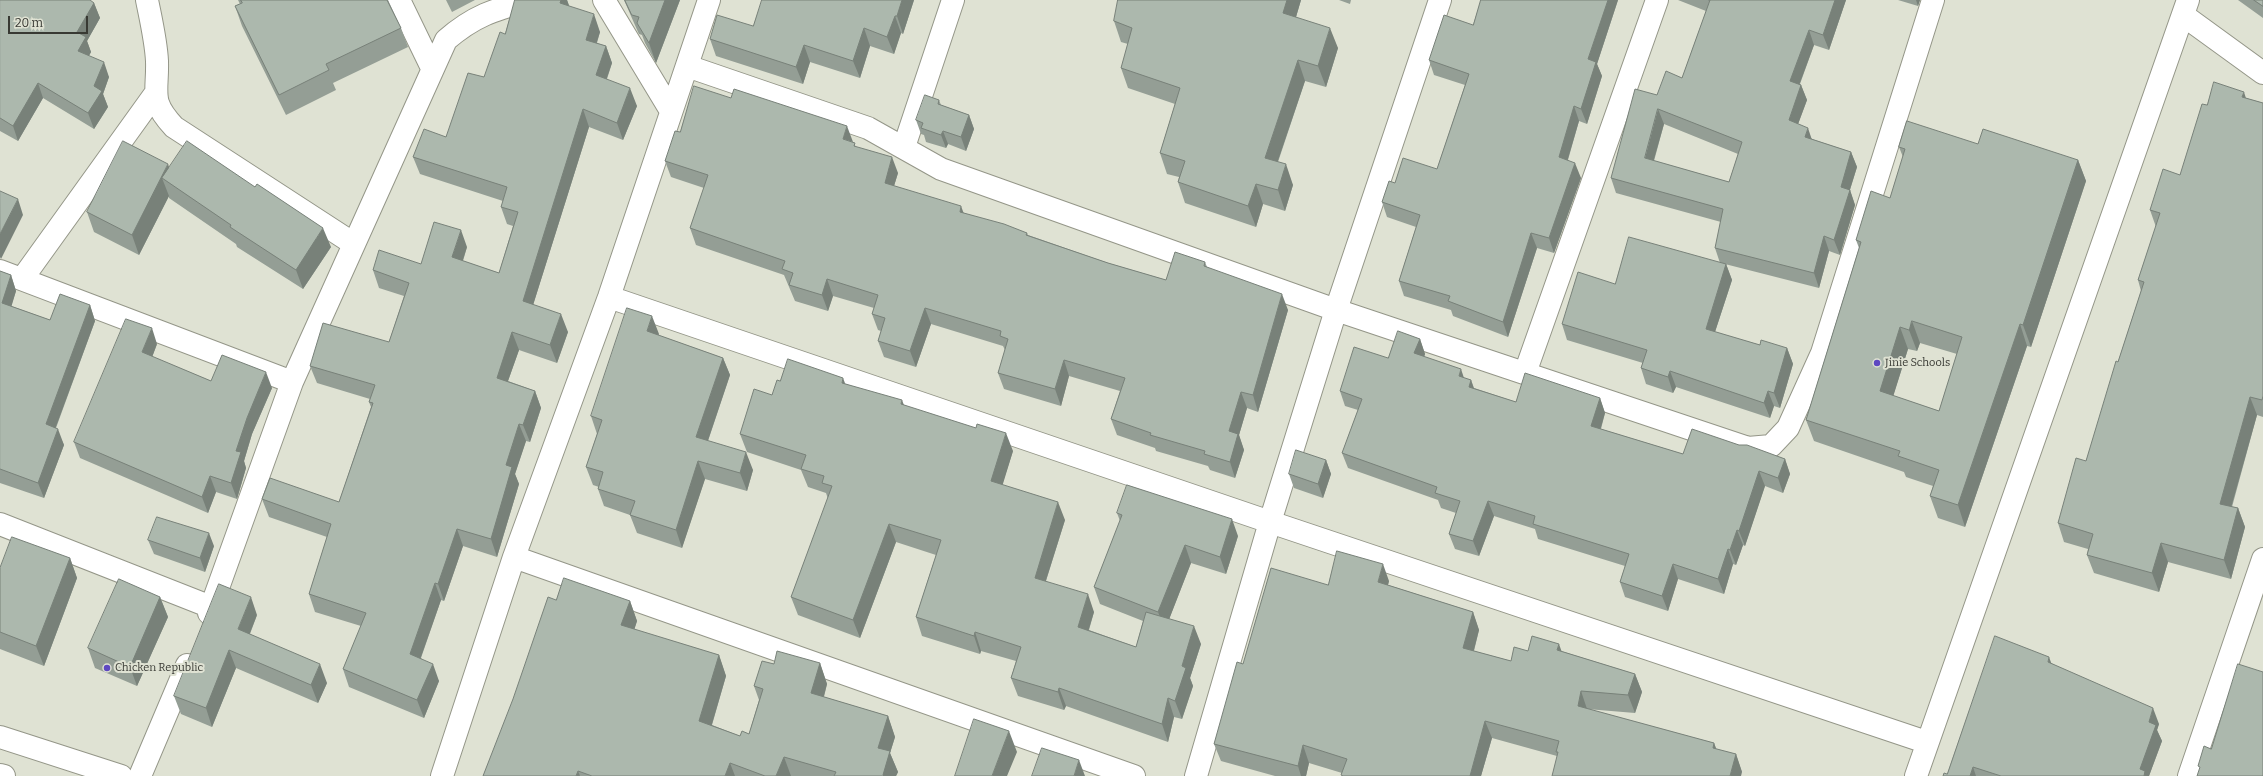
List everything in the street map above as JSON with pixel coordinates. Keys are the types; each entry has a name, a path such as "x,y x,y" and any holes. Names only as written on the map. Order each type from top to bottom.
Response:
{"street":[{"path":"147,0 153,28 157,62 155,94 160,112 174,127 354,244"},
{"path":"399,0 432,68"},
{"path":"140,776 211,608 292,382 432,68 446,40 463,25 485,13 530,0"},
{"path":"604,0 671,111"},
{"path":"442,776 514,557 609,297 710,0"},
{"path":"904,147 953,0"},
{"path":"1196,776 1270,522 1336,310 1440,0"},
{"path":"1525,373 1657,0"},
{"path":"687,66 868,128 941,169 1336,310 1748,448 1771,446 1788,428 1822,353 1933,0"},
{"path":"1916,776 1926,742 2185,7 2263,73"},
{"path":"22,279 155,94"},
{"path":"0,271 292,382"},
{"path":"609,297 1270,522 1926,742"},
{"path":"0,524 211,608"},
{"path":"514,557 1134,776"},
{"path":"2189,776 2263,559"},
{"path":"0,737 121,776"},
{"path":"0,775 4,776"}],"building":[{"path":"0,0 90,0 94,3 77,32 86,37 78,51 104,62 94,86 102,91 88,113 38,83 13,126 0,118"},
{"path":"241,0 387,0 401,28 326,64 329,70 279,95 235,6 242,3"},
{"path":"515,0 561,0 560,3 594,14 586,40 606,46 596,75 630,88 617,123 583,109 523,301 561,314 550,345 512,332 497,378 535,391 523,425 519,424 506,465 512,467 491,539 457,529 438,584 435,583 410,654 433,664 417,700 343,669 366,613 309,594 331,524 262,499 270,478 339,502 373,403 369,402 375,385 310,366 323,323 389,342 409,283 373,270 379,250 421,264 434,222 461,230 452,257 499,273 518,212 501,207 507,187 413,157 424,129 446,137 468,73 484,77 500,32 505,34"},
{"path":"625,0 665,0 649,43 637,23 639,17 632,15"},
{"path":"762,0 902,0 897,16 895,16 887,37 864,28 853,61 804,45 796,67 710,39 717,15 753,26"},
{"path":"1118,0 1287,0 1283,13 1330,28 1318,66 1298,60 1265,158 1286,164 1278,190 1256,184 1248,206 1178,182 1185,161 1160,153 1180,88 1121,68 1132,28 1114,21"},
{"path":"1481,0 1608,0 1588,59 1596,62 1581,109 1574,106 1559,157 1575,163 1549,238 1531,233 1503,322 1448,301 1450,296 1399,281 1420,215 1382,202 1389,181 1395,183 1403,158 1437,169 1469,74 1429,60 1444,15 1473,25"},
{"path":"1710,0 1835,0 1823,35 1809,30 1790,81 1801,85 1789,120 1808,128 1805,137 1851,152 1841,187 1850,190 1834,240 1824,236 1814,273 1715,248 1723,209 1611,178 1635,89 1657,95 1666,71 1682,78","holes":["1658,109 1742,142 1729,182 1645,158"]},
{"path":"2254,0 2263,0 2263,6"},
{"path":"2214,82 2244,92 2242,97 2263,103 2263,396 2262,400 2250,397 2220,504 2238,508 2224,560 2161,543 2152,573 2087,555 2093,534 2058,523 2076,458 2086,461 2116,361 2118,362 2144,282 2138,280 2160,213 2150,210 2163,169 2180,175 2202,104 2207,105"},
{"path":"694,86 731,98 734,89 847,126 843,139 855,143 854,146 892,157 885,183 961,206 960,212 1004,224 1027,233 1026,235 1108,263 1166,280 1175,252 1205,262 1204,266 1282,294 1253,395 1241,392 1229,431 1238,434 1230,462 1204,454 1205,451 1150,435 1151,433 1111,419 1125,378 1064,360 1055,389 998,373 1008,339 1000,336 1001,331 925,308 910,351 878,341 885,318 872,314 878,295 827,279 822,295 789,285 793,273 782,269 785,261 690,228 708,175 665,161 675,131 680,132"},
{"path":"925,95 939,100 938,104 969,115 961,137 943,131 941,135 921,128 923,123 916,120"},
{"path":"1907,121 1978,144 1983,129 2078,160 2023,325 2020,324 1958,505 1930,496 1939,470 1898,456 1900,451 1806,420 1861,242 1856,240 1871,191 1890,198 1905,149 1899,147","holes":["1912,321 1962,337 1939,411 1880,391 1900,327 1909,330"]},
{"path":"123,141 168,164 132,235 87,212"},
{"path":"187,141 255,187 257,184 323,228 296,270 230,227 231,225 162,178"},
{"path":"0,191 18,199 0,234"},
{"path":"1629,237 1726,264 1706,329 1760,345 1761,340 1787,348 1774,393 1768,391 1764,403 1670,371 1668,377 1641,368 1647,350 1562,324 1578,272 1615,284"},
{"path":"0,271 11,275 2,303 50,320 60,294 90,305 46,424 58,429 38,483 0,469"},
{"path":"627,308 652,316 647,331 723,358 696,437 746,452 740,473 698,461 676,530 630,515 635,501 598,489 603,472 586,467 602,420 591,416"},
{"path":"126,319 152,328 142,352 211,381 222,355 266,372 247,418 236,451 241,452 231,483 210,476 202,497 74,442"},
{"path":"1398,331 1420,339 1414,353 1461,369 1459,376 1471,380 1469,387 1516,402 1525,373 1600,398 1591,426 1683,454 1692,429 1739,445 1747,445 1785,459 1778,478 1759,471 1739,531 1737,530 1730,550 1728,549 1718,579 1673,564 1662,596 1620,582 1629,554 1533,524 1535,516 1488,501 1473,541 1449,534 1460,501 1435,493 1437,487 1342,453 1362,399 1340,391 1354,347 1388,358"},
{"path":"788,359 843,378 842,383 902,400 901,404 976,428 977,424 1006,433 991,481 1058,502 1035,578 1088,594 1078,627 1136,647 1146,612 1194,626 1182,666 1186,668 1175,701 1168,698 1162,724 1059,688 1058,692 1011,678 1021,647 975,632 974,636 916,617 941,540 889,524 853,620 791,597 832,486 822,483 824,476 801,469 806,455 740,434 754,389 772,395 777,380 780,381"},
{"path":"1296,450 1326,460 1318,484 1289,474"},
{"path":"1127,485 1232,519 1220,557 1185,545 1158,612 1094,587 1122,515 1117,513"},
{"path":"157,517 209,533 200,558 148,540"},
{"path":"12,537 70,558 36,646 0,632 0,568"},
{"path":"1337,551 1383,564 1378,582 1473,612 1463,648 1511,661 1514,647 1528,651 1532,636 1559,644 1557,650 1635,674 1628,695 1581,691 1578,706 1714,743 1713,748 1736,754 1730,776 1552,776 1559,741 1485,721 1470,776 1343,776 1341,775 1347,759 1303,745 1298,766 1214,744 1237,662 1243,664 1271,568 1328,585"},
{"path":"564,578 630,601 621,625 719,655 699,721 740,736 742,731 749,734 763,689 754,686 762,661 774,664 777,651 820,663 811,693 888,716 878,748 890,751 883,775 884,776 834,776 836,772 784,757 776,776 765,776 730,763 725,776 592,776 578,771 576,776 483,776 513,699 548,597 556,600"},
{"path":"119,579 160,597 130,667 88,648"},
{"path":"219,584 251,597 238,629 320,664 311,685 229,650 206,708 174,696"},
{"path":"1995,636 2049,657 2048,662 2153,708 2149,722 2156,725 2140,769 2145,771 2144,776 2001,776 1973,767 1970,776 1943,776 1944,773 1947,774"},
{"path":"2238,664 2263,672 2263,776 2197,776 2200,767 2198,766 2204,746 2211,749"},
{"path":"974,719 1009,731 992,776 955,776"},
{"path":"1042,748 1079,760 1074,776 1032,776"}],"place":[{"name":"Jinie Schools","path":"1877,363"},
{"name":"Chicken Republic","path":"107,668"}]}
